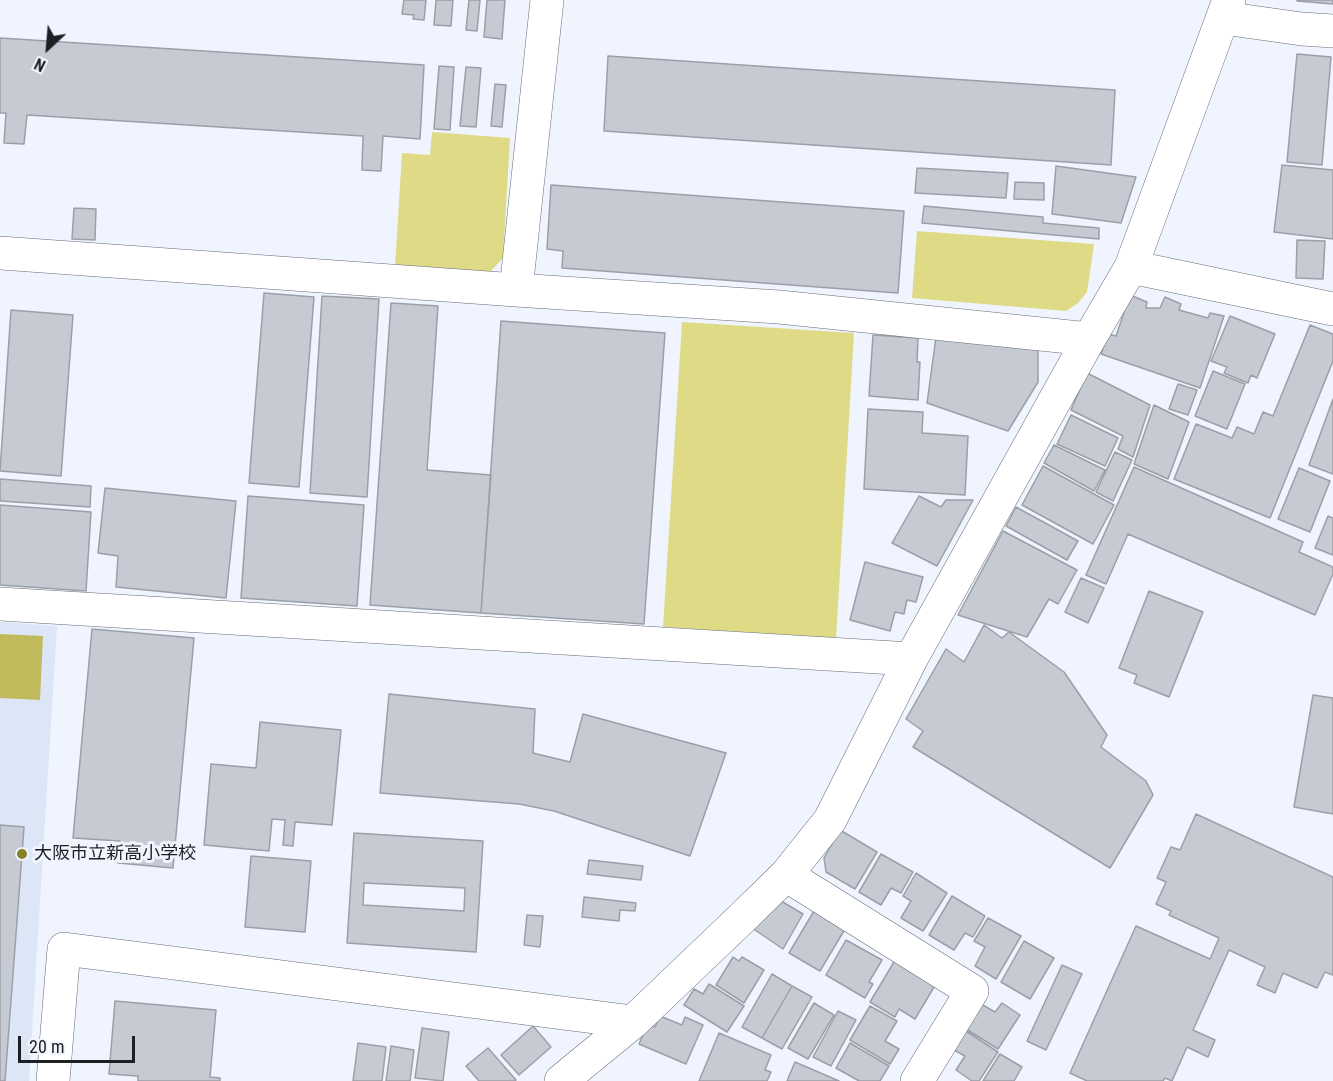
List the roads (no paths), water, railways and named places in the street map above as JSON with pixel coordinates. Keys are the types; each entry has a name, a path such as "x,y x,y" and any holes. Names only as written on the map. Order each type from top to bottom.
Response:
{"street":[{"path":"516,290 547,0"},
{"path":"561,1081 633,1022 786,875 830,820 911,659 1131,267 1226,9 1302,29 1333,31"},
{"path":"0,253 779,307 1089,339"},
{"path":"1131,267 1333,309"},
{"path":"0,604 911,659"},
{"path":"786,875 972,991 917,1081"},
{"path":"53,1081 64,949 633,1022"}],"place":[{"name":"大阪市立新高小学校","path":"22,854"}]}
